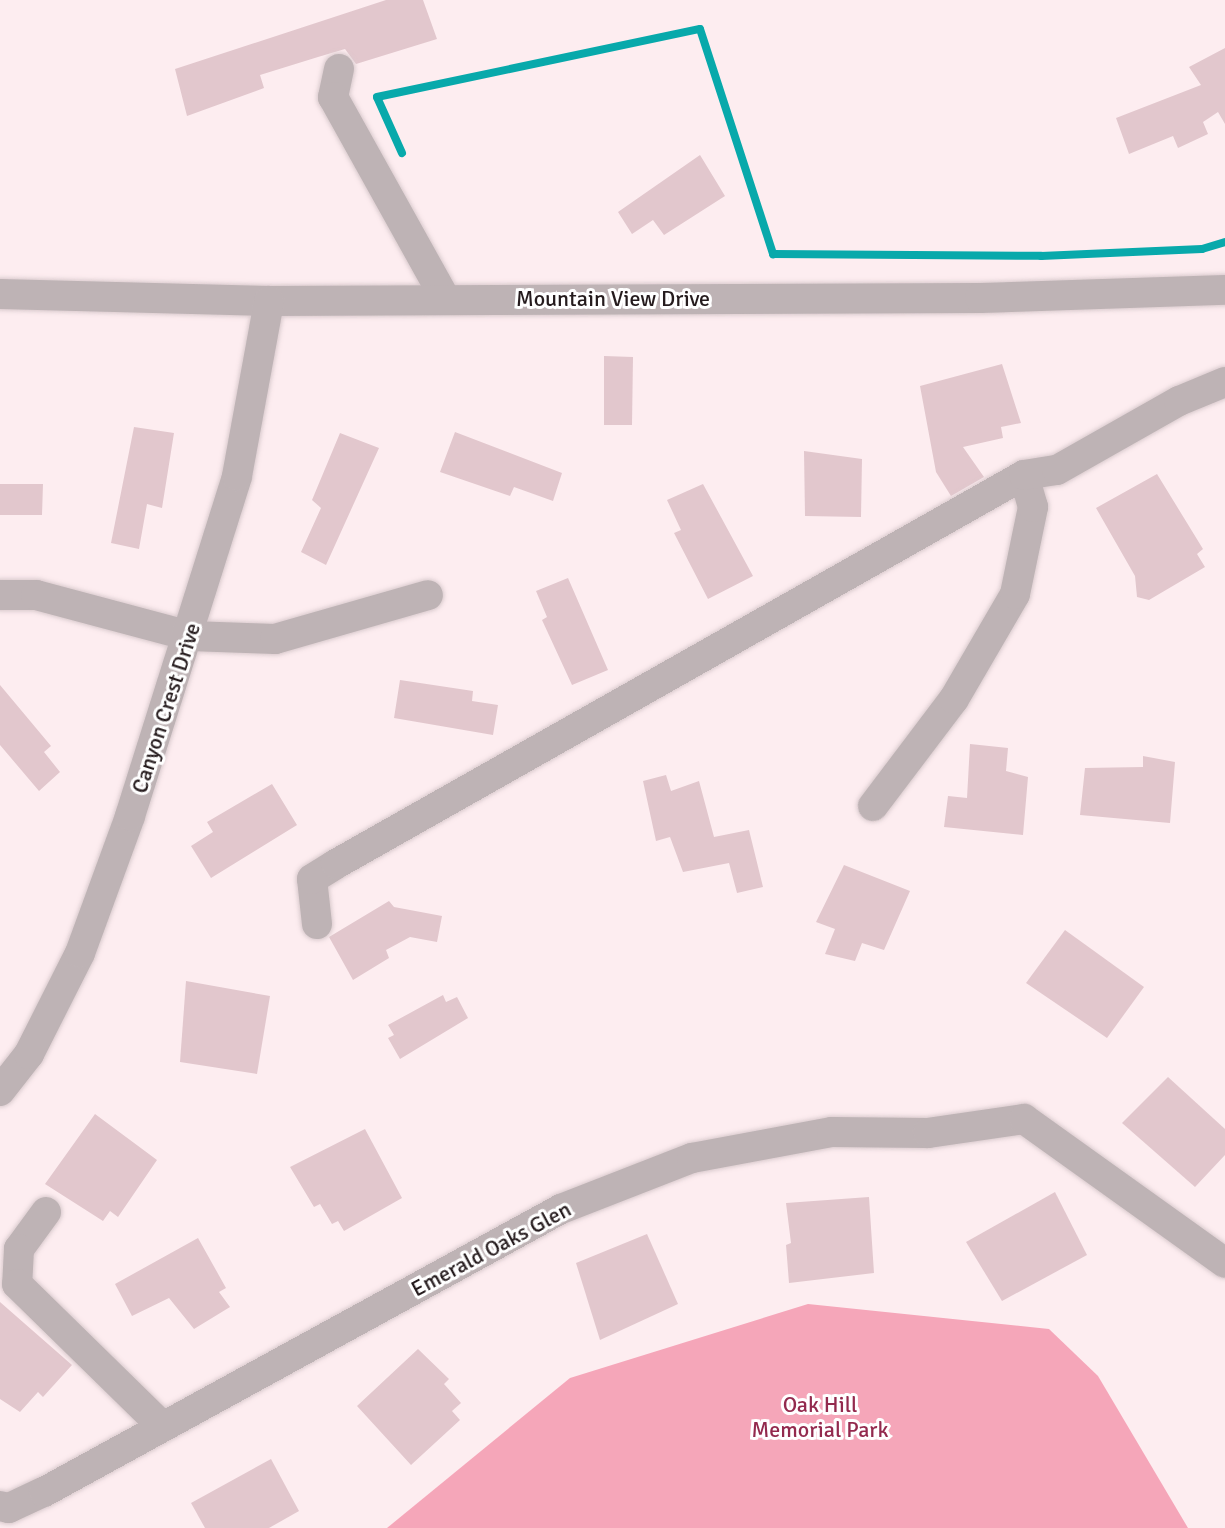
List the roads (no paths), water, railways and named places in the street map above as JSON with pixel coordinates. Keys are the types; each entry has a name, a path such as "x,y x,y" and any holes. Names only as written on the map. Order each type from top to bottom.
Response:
{"street":[{"path":"339,69 333,97 446,300"},
{"name":"Mountain View Drive","path":"0,294 269,301 1224,295"},
{"name":"Canyon Crest Drive","path":"0,1091 29,1054 80,953 190,636 237,476 269,301"},
{"path":"317,924 312,879 336,864 1024,475 1057,470 1179,401 1225,382"},
{"path":"873,806 954,699 1015,594 1033,507 1024,475"},
{"path":"0,595 36,595 190,636 275,639 428,595"},
{"name":"Emerald Oaks Glen","path":"0,1506 9,1508 44,1492 561,1209 692,1158 832,1132 928,1133 1024,1119 1225,1263"},
{"path":"46,1212 19,1249 17,1284 163,1427"}],"waterway":[{"path":"402,153 377,97 700,29 773,254 1041,256 1202,249 1225,242"}],"park label":[{"name":"Oak Hill Memorial Park","path":"820,1416"}]}
